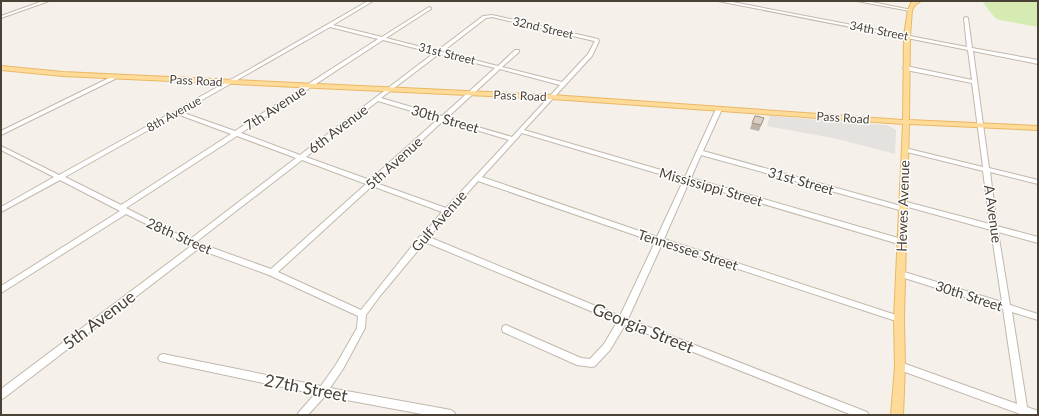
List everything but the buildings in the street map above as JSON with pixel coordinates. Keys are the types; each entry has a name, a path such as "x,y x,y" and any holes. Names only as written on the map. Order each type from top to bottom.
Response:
{"main road":[{"path":"910,10 913,4 919,1"},
{"name":"Hewes Avenue","path":"897,415 900,366 899,319 906,134 907,36 910,10"},
{"name":"Pass Road","path":"1,68 115,77 552,97 906,122 1038,128"},
{"path":"877,120 896,127 906,134"}],"street":[{"path":"1,17 47,1"},
{"name":"8th Avenue","path":"61,178 370,1"},
{"name":"34th Street","path":"720,1 1038,62"},
{"path":"859,1 910,10"},
{"name":"7th Avenue","path":"123,210 236,133 429,8"},
{"name":"32nd Street","path":"488,16 597,41"},
{"name":"6th Avenue","path":"193,245 301,157 438,52 488,16"},
{"name":"A Avenue","path":"966,18 994,228 1023,410"},
{"name":"31st Street","path":"329,25 564,84"},
{"name":"Gulf Avenue","path":"302,415 323,391 353,344 361,328 362,314 423,238 539,109 552,97 590,55 597,41"},
{"name":"5th Avenue","path":"272,273 517,51"},
{"path":"906,68 975,82"},
{"path":"1,133 115,77"},
{"name":"30th Street","path":"377,100 513,139"},
{"path":"506,329 580,362 592,363 603,355 622,320 660,241 719,109"},
{"path":"177,112 447,211"},
{"name":"Mississippi Street","path":"520,131 902,242"},
{"name":"28th Street","path":"1,148 193,245 272,273 362,314"},
{"path":"905,150 1038,182"},
{"name":"31st Street","path":"699,152 1038,240"},
{"path":"3,207 61,178"},
{"name":"Tennessee Street","path":"477,178 660,241 899,319"},
{"path":"1,290 123,210"},
{"name":"Georgia Street","path":"423,238 622,320 864,415"},
{"name":"5th Avenue","path":"1,395 193,245"},
{"name":"30th Street","path":"901,274 1038,317"},
{"name":"27th Street","path":"163,358 323,391 451,415"},
{"path":"900,366 1036,415"}],"green space":[{"path":"982,1 1038,1 1038,27 995,18"}],"shaded area":[{"path":"770,116 887,125 896,130 895,154 838,139 767,126"}]}
